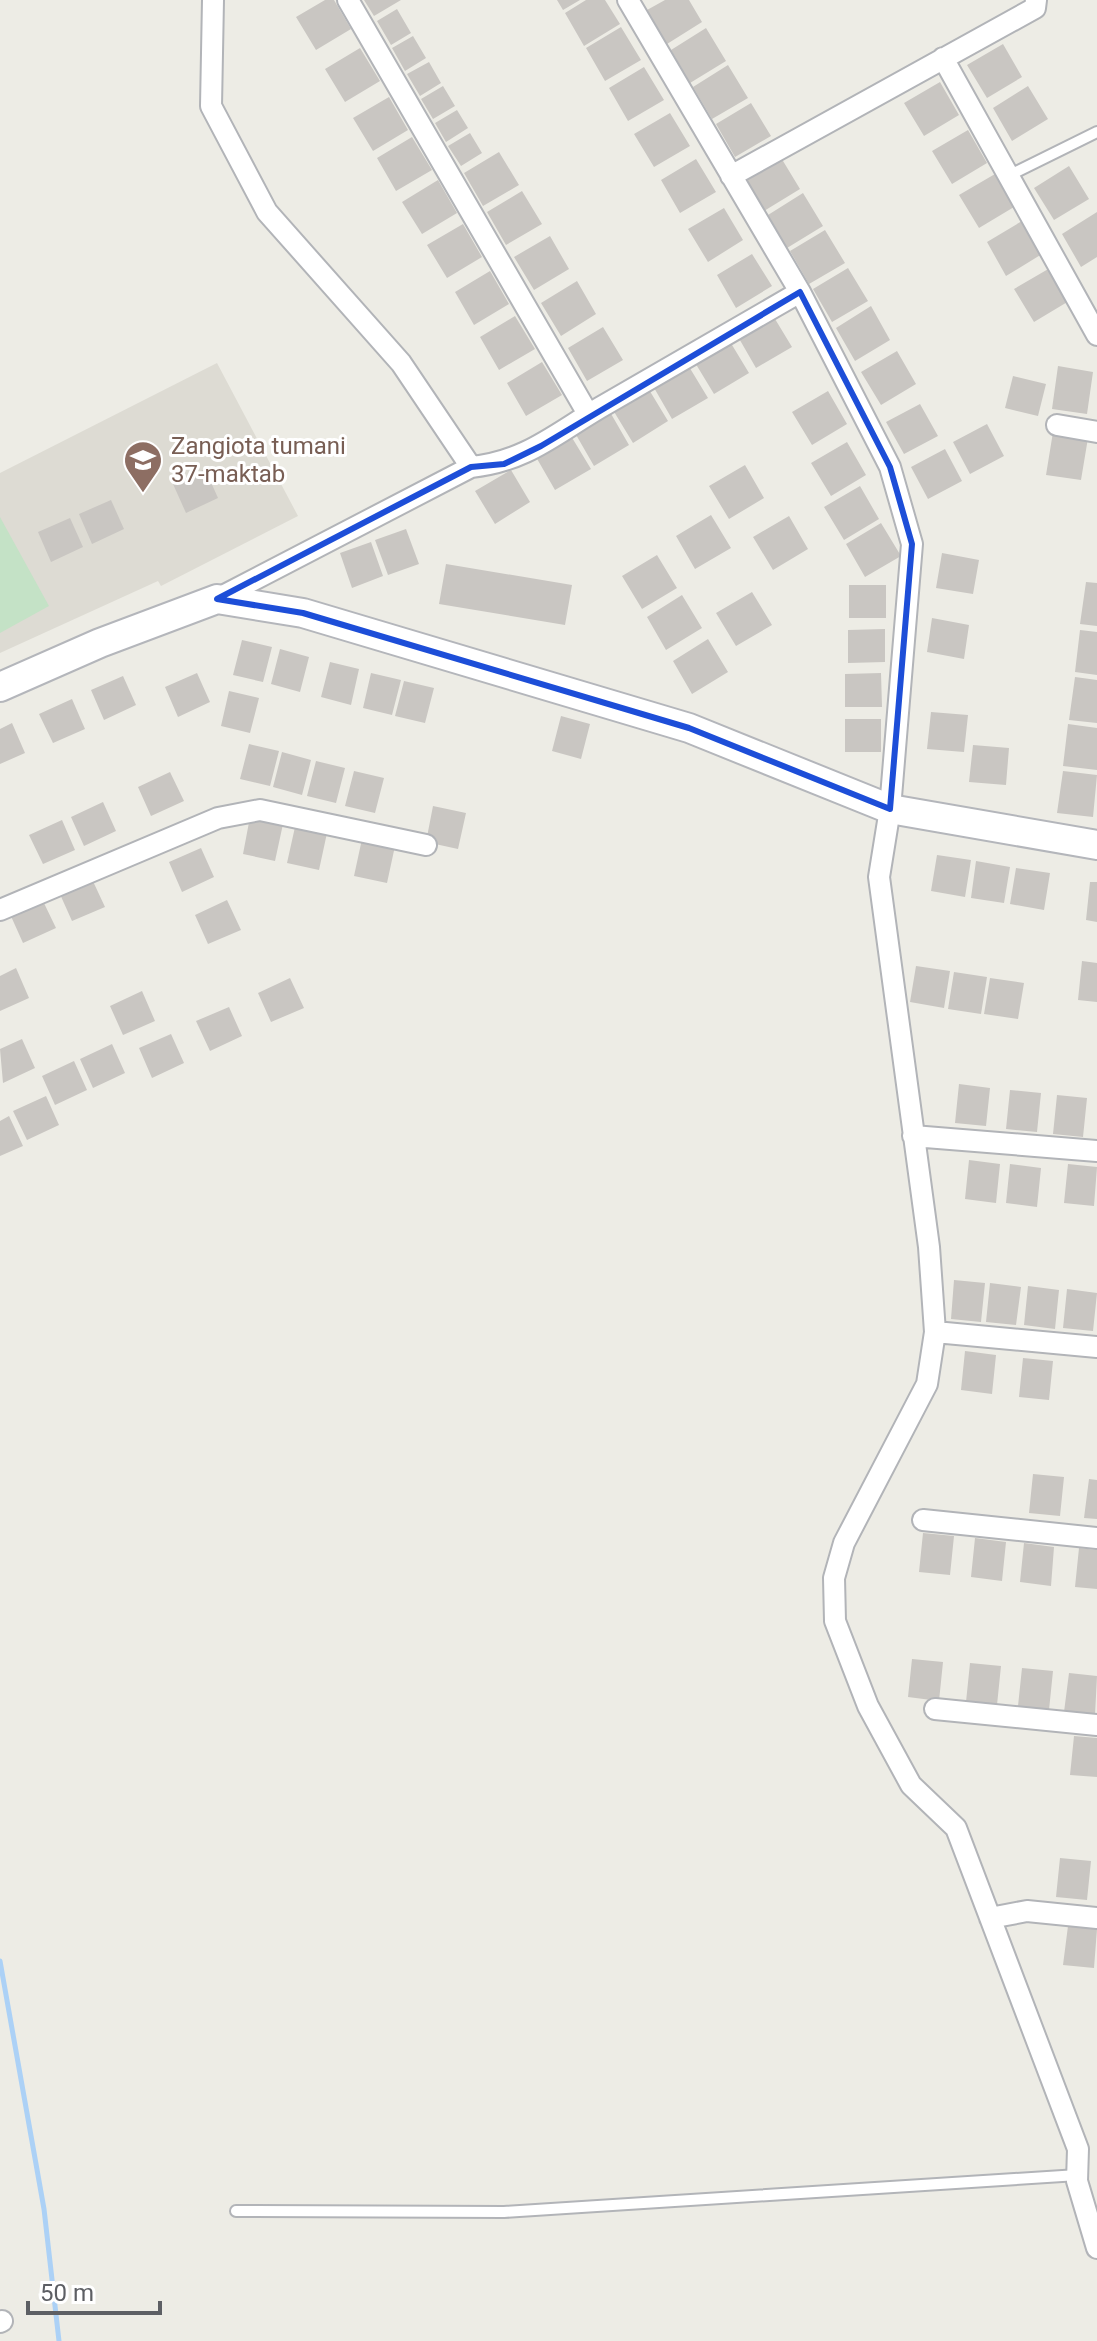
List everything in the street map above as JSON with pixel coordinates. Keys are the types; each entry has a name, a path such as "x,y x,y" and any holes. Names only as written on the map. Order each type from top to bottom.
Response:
{"main road":[{"path":"0,687 100,643 217,599 303,613 689,728 890,809 1097,845"}],"street":[{"path":"213,0 211,106 267,212 401,363 471,467"},
{"path":"348,0 588,414"},
{"path":"628,0 800,292 890,467 912,544 890,809 879,877 929,1247 935,1332 927,1384 844,1543 834,1578 835,1621 868,1706 911,1785 956,1828 1078,2149 1078,2175 1097,2248"},
{"path":"731,176 1035,8 1036,0"},
{"path":"943,58 1097,335"},
{"path":"217,599 471,467 504,464 541,446 588,414 800,292"},
{"path":"1057,425 1097,432"},
{"path":"0,910 218,818 260,810 426,845"},
{"path":"913,1136 1097,1151"},
{"path":"935,1332 1097,1347"},
{"path":"923,1520 1097,1538"},
{"path":"935,1709 1097,1725"},
{"path":"990,1918 1027,1911 1097,1918"}],"lane":[{"path":"1008,176 1097,132"},
{"path":"236,2211 504,2212 1078,2175"}],"highlighted area":[{"path":"800,292 890,467 912,544 890,809 689,728 303,613 217,599 471,467 504,464 541,446"}],"shaded area":[{"name":"Zangiota tumani 37-maktab","path":"217,363 298,516 161,586 158,581 0,653 0,473"}],"green space":[{"path":"0,517 49,606 0,633"}],"building":[{"path":"325,0 334,0 351,29 316,50 296,17"},
{"path":"364,0 401,0 374,16"},
{"path":"557,0 580,0 563,10"},
{"path":"586,0 605,0 620,24 584,46 565,13"},
{"path":"665,0 689,0 702,22 667,44 647,10"},
{"path":"397,9 411,33 391,45 377,21"},
{"path":"621,27 641,60 605,81 586,48"},
{"path":"706,28 726,61 690,83 671,50"},
{"path":"413,36 426,58 405,71 392,48"},
{"path":"1003,44 1022,77 987,98 967,65"},
{"path":"360,48 380,81 345,102 325,69"},
{"path":"429,62 441,83 420,96 407,74"},
{"path":"728,65 748,98 712,119 693,87"},
{"path":"644,67 664,100 628,121 609,88"},
{"path":"940,82 959,115 924,136 904,103"},
{"path":"443,86 455,106 433,119 421,99"},
{"path":"1028,86 1048,119 1012,141 993,108"},
{"path":"389,97 408,130 373,151 353,118"},
{"path":"751,103 771,136 735,157 716,124"},
{"path":"457,110 468,128 446,142 435,123"},
{"path":"670,113 690,146 654,167 634,134"},
{"path":"968,130 987,163 952,184 932,151"},
{"path":"470,133 482,153 461,166 448,146"},
{"path":"412,137 432,170 396,191 377,158"},
{"path":"499,152 519,185 483,206 464,173"},
{"path":"780,156 800,189 764,211 745,178"},
{"path":"696,159 716,192 680,213 661,180"},
{"path":"1069,166 1089,199 1054,220 1034,188"},
{"path":"995,174 1014,207 979,228 959,195"},
{"path":"438,180 457,213 422,234 402,202"},
{"path":"522,191 542,224 506,245 487,212"},
{"path":"803,193 823,226 787,248 768,215"},
{"path":"724,208 743,240 708,262 688,229"},
{"path":"1097,212 1097,257 1081,267 1062,234"},
{"path":"1022,221 1042,254 1006,276 987,242"},
{"path":"463,224 482,257 447,278 427,245"},
{"path":"825,230 845,263 809,284 790,251"},
{"path":"550,236 569,269 534,290 514,257"},
{"path":"752,254 772,286 736,308 717,275"},
{"path":"848,268 868,301 832,322 813,289"},
{"path":"1050,268 1069,301 1034,322 1014,289"},
{"path":"490,271 509,304 474,325 455,292"},
{"path":"577,281 596,314 561,336 541,303"},
{"path":"871,306 890,340 855,361 836,328"},
{"path":"772,314 792,347 756,368 737,335"},
{"path":"515,316 535,349 499,370 480,337"},
{"path":"603,327 623,360 587,381 568,348"},
{"path":"729,340 749,373 714,394 694,361"},
{"path":"897,351 916,384 881,405 861,372"},
{"path":"542,362 562,395 526,416 507,383"},
{"path":"688,365 708,398 672,419 653,386"},
{"path":"1058,366 1093,372 1087,414 1052,409"},
{"path":"1013,376 1046,384 1038,416 1005,408"},
{"path":"648,388 668,421 633,443 613,410"},
{"path":"828,391 847,424 812,445 792,412"},
{"path":"920,404 938,436 904,454 886,422"},
{"path":"610,412 629,445 594,466 575,433"},
{"path":"987,424 1004,456 970,474 953,442"},
{"path":"1053,432 1088,438 1081,480 1046,475"},
{"path":"571,436 591,469 555,490 536,457"},
{"path":"847,442 866,475 831,496 811,463"},
{"path":"945,449 962,481 928,499 911,467"},
{"path":"745,465 764,498 729,519 709,486"},
{"path":"205,469 218,498 186,513 173,484"},
{"path":"511,470 530,502 495,524 475,491"},
{"path":"860,486 879,519 844,540 824,507"},
{"path":"111,500 124,529 92,544 79,514"},
{"path":"711,515 731,548 695,569 676,536"},
{"path":"789,516 808,549 773,570 753,537"},
{"path":"70,518 83,547 51,562 38,532"},
{"path":"881,523 901,556 865,577 846,544"},
{"path":"406,529 419,564 388,575 375,540"},
{"path":"371,542 383,576 352,588 340,553"},
{"path":"942,553 979,560 973,594 936,588"},
{"path":"657,555 677,588 642,609 622,576"},
{"path":"446,564 572,585 565,625 439,604"},
{"path":"1086,582 1097,583 1097,626 1080,624"},
{"path":"849,585 886,585 886,618 849,618"},
{"path":"752,592 772,625 736,646 716,613"},
{"path":"682,595 702,628 666,650 647,617"},
{"path":"932,618 969,625 964,659 927,652"},
{"path":"885,629 885,662 848,663 848,630"},
{"path":"1080,630 1097,632 1097,675 1075,672"},
{"path":"708,639 728,672 692,694 673,661"},
{"path":"242,640 272,647 263,682 233,675"},
{"path":"280,649 309,657 300,692 271,684"},
{"path":"330,662 359,669 351,705 321,697"},
{"path":"197,673 210,702 178,717 165,687"},
{"path":"371,673 401,680 392,715 363,708"},
{"path":"881,673 882,707 845,707 845,674"},
{"path":"123,676 136,705 104,720 91,690"},
{"path":"1075,677 1097,680 1097,723 1069,720"},
{"path":"404,681 434,688 425,723 395,716"},
{"path":"229,691 259,698 250,733 221,726"},
{"path":"72,699 85,729 53,743 39,714"},
{"path":"931,712 968,715 964,752 927,749"},
{"path":"561,716 590,724 581,759 552,751"},
{"path":"845,719 881,719 881,752 845,752"},
{"path":"12,723 25,753 0,764 0,729"},
{"path":"1068,724 1097,728 1097,770 1063,766"},
{"path":"249,744 279,751 270,786 240,779"},
{"path":"973,745 1009,748 1006,785 969,782"},
{"path":"282,752 311,760 302,795 273,787"},
{"path":"316,761 345,768 336,803 307,796"},
{"path":"354,771 384,778 375,813 345,806"},
{"path":"1063,771 1097,775 1093,817 1057,813"},
{"path":"170,772 184,801 151,816 138,787"},
{"path":"103,802 116,831 84,846 71,817"},
{"path":"433,806 466,813 458,849 426,842"},
{"path":"250,817 283,824 275,861 243,854"},
{"path":"62,820 75,850 43,864 29,835"},
{"path":"295,827 327,833 319,870 287,863"},
{"path":"362,839 395,846 387,883 354,876"},
{"path":"201,848 214,877 182,892 169,862"},
{"path":"937,855 971,860 965,897 931,891"},
{"path":"976,861 1010,867 1004,903 971,898"},
{"path":"1016,868 1050,873 1044,910 1010,904"},
{"path":"91,877 105,907 72,921 59,892"},
{"path":"1090,882 1097,882 1097,922 1086,920"},
{"path":"42,899 56,928 23,943 10,914"},
{"path":"227,900 241,930 208,944 195,915"},
{"path":"1082,961 1097,963 1097,1002 1078,1000"},
{"path":"916,966 950,971 944,1008 910,1002"},
{"path":"16,968 29,998 0,1011 0,976"},
{"path":"954,972 987,977 981,1014 948,1009"},
{"path":"290,978 304,1008 271,1022 258,993"},
{"path":"990,978 1024,983 1018,1019 984,1014"},
{"path":"142,991 155,1021 123,1035 110,1006"},
{"path":"229,1007 242,1036 210,1051 196,1021"},
{"path":"171,1034 184,1063 152,1078 139,1048"},
{"path":"22,1039 35,1068 3,1083 0,1049"},
{"path":"112,1044 125,1073 93,1088 80,1059"},
{"path":"74,1061 87,1090 55,1105 42,1076"},
{"path":"959,1084 990,1088 986,1126 955,1123"},
{"path":"1010,1090 1041,1093 1037,1132 1006,1129"},
{"path":"1057,1095 1087,1098 1083,1137 1053,1134"},
{"path":"46,1096 59,1125 27,1140 13,1111"},
{"path":"9,1116 23,1146 0,1156 0,1121"},
{"path":"969,1160 1000,1164 996,1203 965,1199"},
{"path":"1010,1164 1041,1168 1037,1207 1006,1203"},
{"path":"1068,1164 1097,1167 1094,1206 1064,1203"},
{"path":"954,1280 985,1283 981,1322 951,1319"},
{"path":"990,1283 1021,1287 1016,1325 986,1322"},
{"path":"1028,1286 1059,1290 1055,1329 1024,1325"},
{"path":"1067,1289 1097,1293 1093,1331 1063,1328"},
{"path":"965,1351 996,1355 992,1394 961,1390"},
{"path":"1023,1358 1053,1361 1049,1400 1019,1397"},
{"path":"1033,1474 1064,1477 1060,1516 1029,1513"},
{"path":"1089,1479 1097,1480 1097,1519 1084,1518"},
{"path":"923,1533 954,1536 950,1575 919,1572"},
{"path":"975,1538 1006,1542 1002,1581 971,1577"},
{"path":"1024,1543 1054,1547 1051,1586 1020,1582"},
{"path":"1079,1548 1097,1550 1097,1589 1075,1587"},
{"path":"912,1659 943,1662 939,1701 908,1697"},
{"path":"970,1663 1001,1666 997,1705 966,1702"},
{"path":"1022,1668 1053,1671 1049,1710 1018,1706"},
{"path":"1069,1673 1097,1676 1095,1715 1064,1712"},
{"path":"1074,1736 1097,1738 1097,1777 1070,1775"},
{"path":"1060,1858 1091,1861 1087,1900 1056,1897"},
{"path":"1068,1926 1097,1929 1094,1968 1063,1965"}],"waterway":[{"path":"0,1961 44,2209 59,2341"}],"place":[{"name":"Zangiota tumani 37-maktab","path":"143,494"}]}
